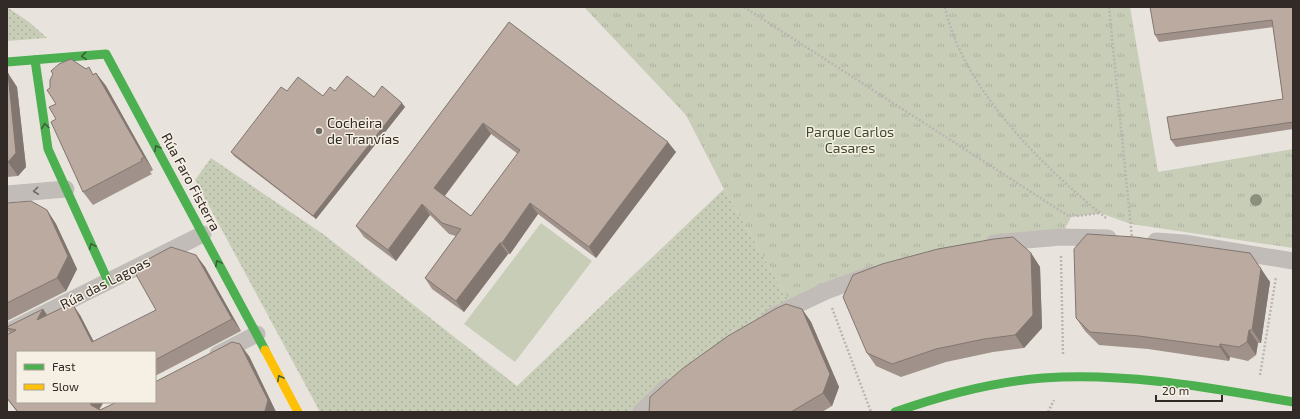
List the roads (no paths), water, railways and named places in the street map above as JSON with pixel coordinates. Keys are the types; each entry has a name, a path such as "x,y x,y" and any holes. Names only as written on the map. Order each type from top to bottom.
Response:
{"street":[{"name":"Rúa Faro Fisterra","path":"7,62 106,54 298,412"},
{"path":"35,60 48,149 108,281"},
{"path":"7,194 66,188"},
{"name":"Rúa das Lagoas","path":"7,332 203,234"},
{"path":"977,246 1015,240 1061,237 1130,238 1184,243 1286,260"},
{"path":"760,323 792,306 826,291 890,268"},
{"path":"201,363 257,334"},
{"path":"640,412 681,376"},
{"path":"896,412 936,397 978,387 1021,380 1064,377 1143,379 1293,402"}],"place":[{"name":"Cocheira de Tranvías","path":"319,131"}],"park label":[{"name":"Parque Carlos Casares","path":"850,140"}]}
